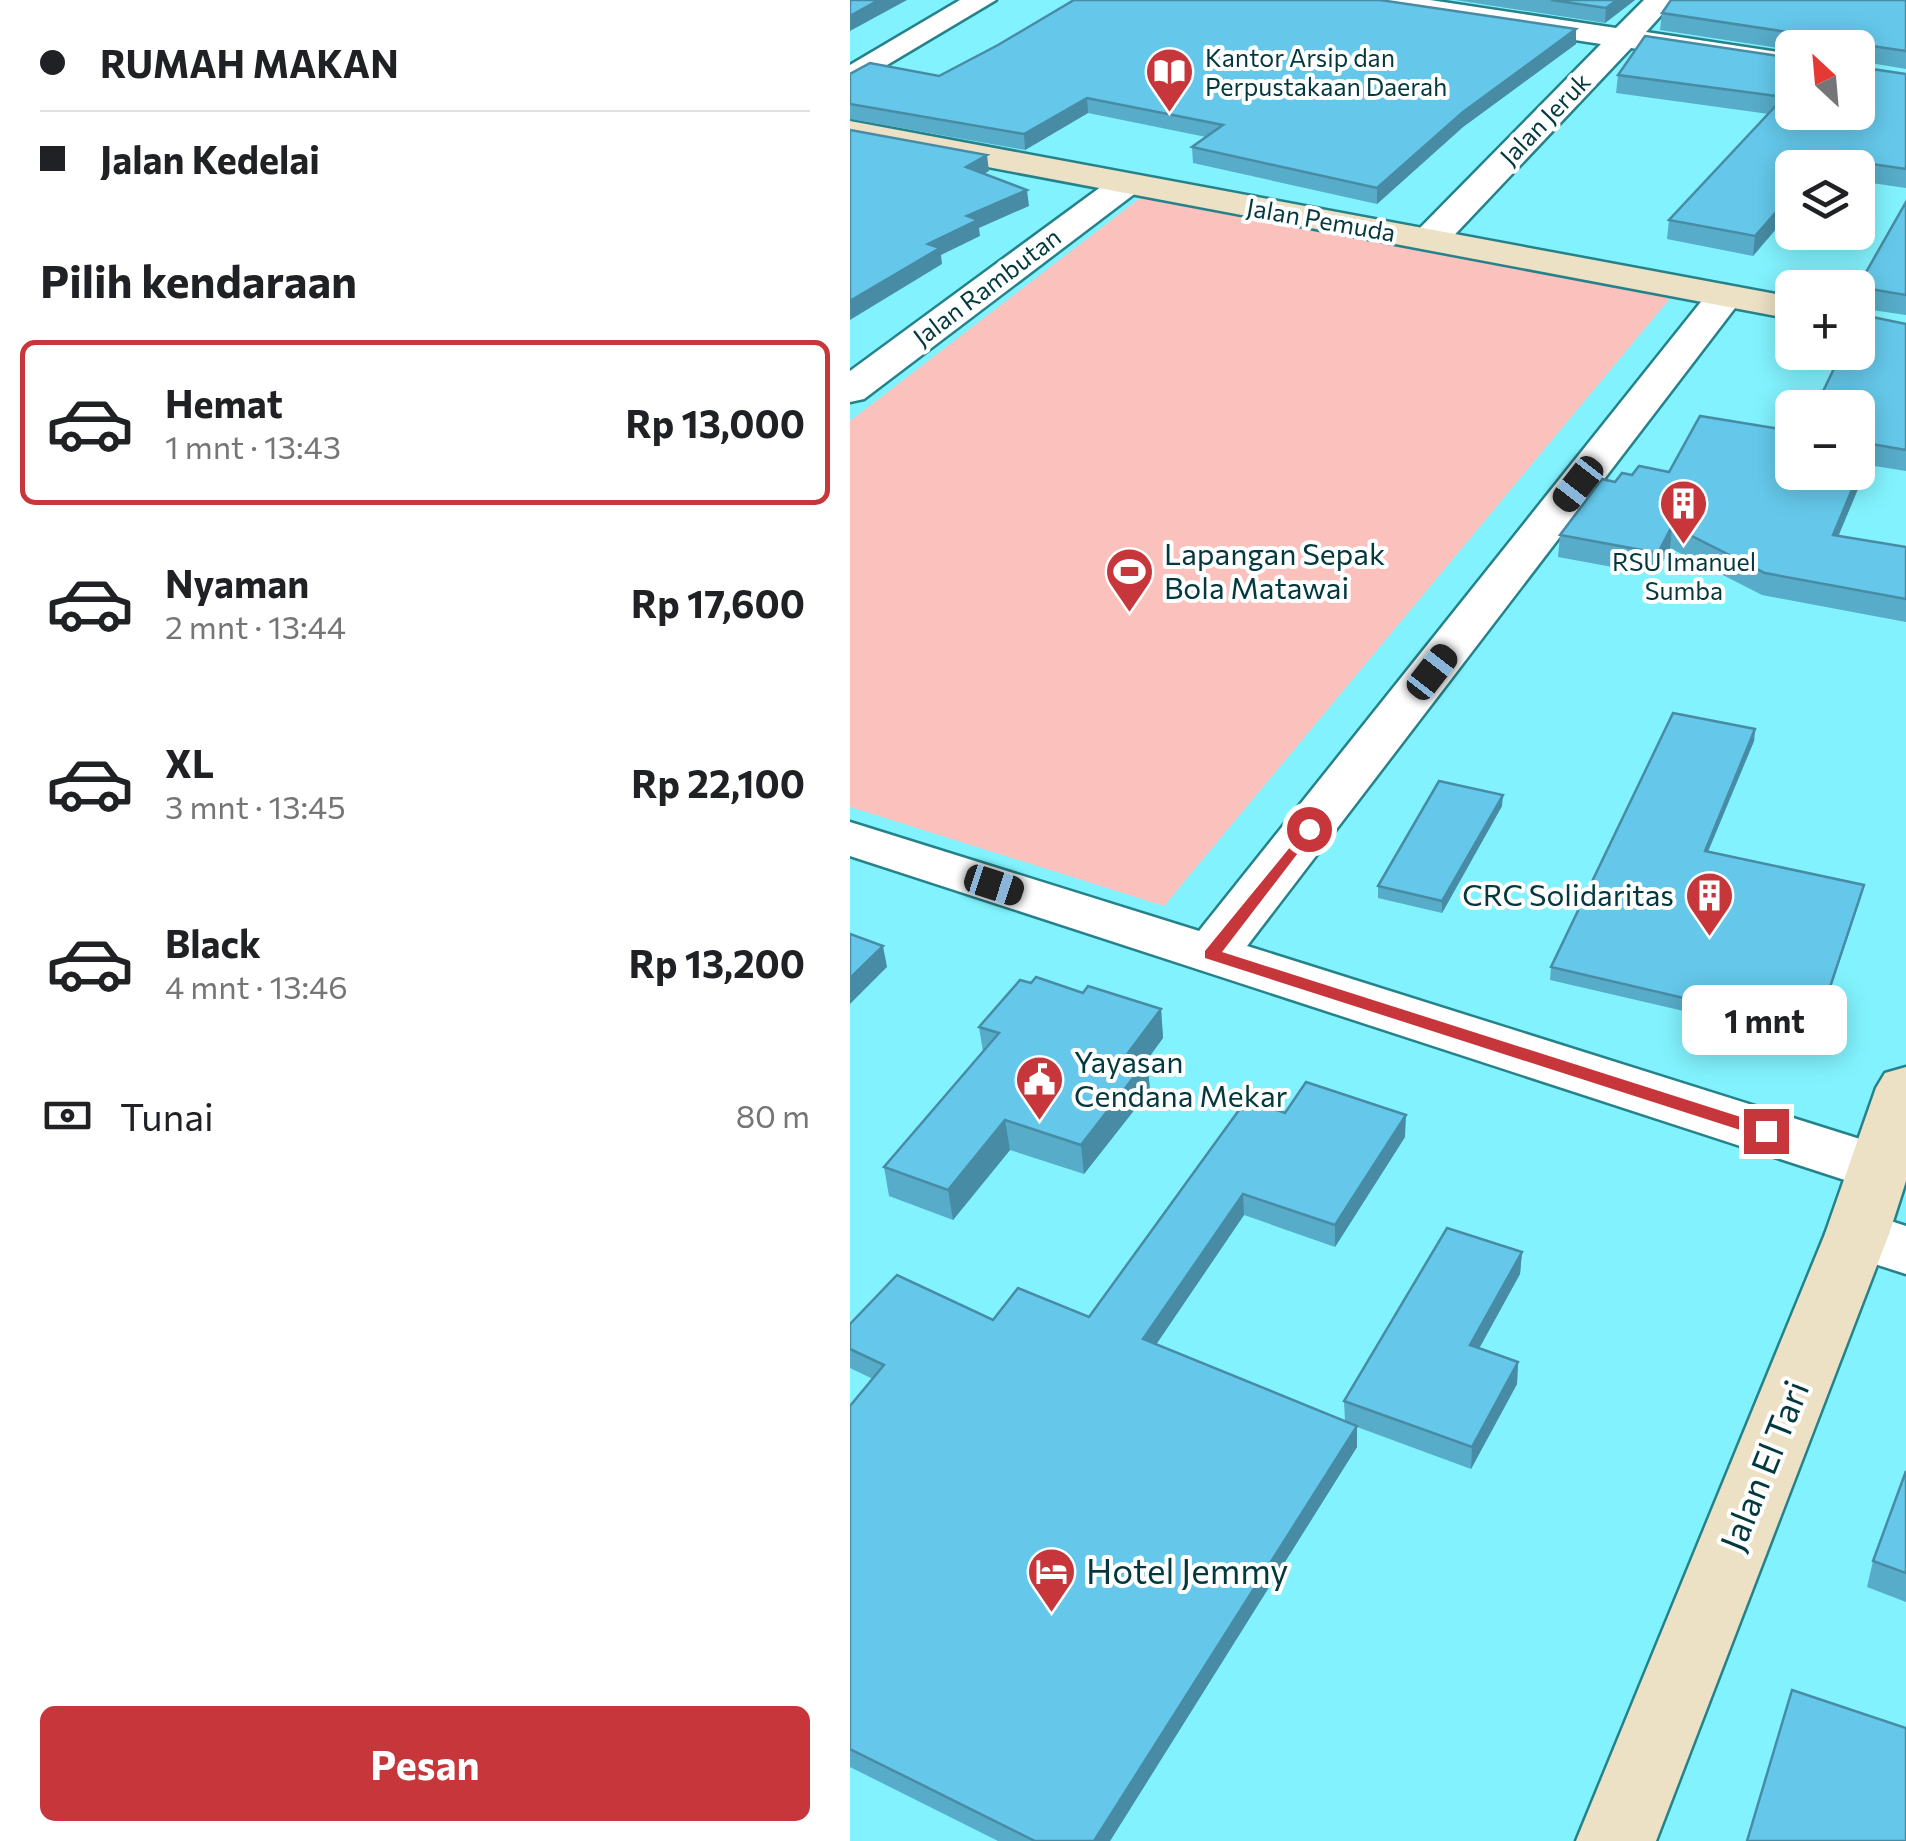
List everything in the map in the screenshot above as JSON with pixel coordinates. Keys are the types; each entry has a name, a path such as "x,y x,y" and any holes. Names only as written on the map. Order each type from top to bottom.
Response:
{"street":[{"path":"850,78 981,0"},
{"path":"1370,0 1775,61"},
{"name":"Jalan Jeruk","path":"1430,239 1660,0"},
{"name":"Jalan Pemuda","path":"850,130 1775,305"},
{"name":"Jalan Rambutan","path":"850,390 1125,185"},
{"path":"1211,954 1726,296"},
{"path":"850,838 1876,1167"},
{"name":"Jalan El Tari","path":"1616,1841 1882,1242 1876,1167 1906,1088"}],"shaded area":[{"name":"Lapangan Sepak Bola Matawai","path":"1140,198 1672,296 1164,906 850,807 850,421"}],"building":[{"path":"850,0 879,0 850,16"},
{"path":"1074,0 1380,0 1576,29 1463,112 1377,188 1192,147 1223,125 1087,98 1024,134 850,104 850,74 870,63 939,76"},
{"path":"1551,0 1617,0 1606,8"},
{"path":"1671,0 1906,0 1906,51 1875,46 1875,30 1775,30 1662,13"},
{"path":"1645,36 1775,55 1775,96 1618,75"},
{"path":"1875,69 1906,74 1906,169 1875,164 1875,150 1775,150 1775,213 1755,236 1669,220 1775,107 1775,130 1875,130"},
{"path":"850,130 987,155 966,167 1027,190 967,216 978,220 928,244 940,248 850,301"},
{"path":"1906,202 1906,295 1875,290 1875,270 1867,270"},
{"path":"1875,318 1906,324 1906,450 1875,445 1875,390 1824,390 1833,370 1875,370"},
{"path":"1700,416 1775,428 1775,490 1852,490 1833,535 1906,547 1906,599 1765,573 1672,526 1658,553 1560,535 1602,479 1615,482 1622,473 1632,475 1639,466 1669,472"},
{"name":"CRC Solidaritas","path":"1673,713 1755,729 1705,851 1864,885 1816,1029 1551,967"},
{"path":"1439,781 1503,795 1442,901 1378,886"},
{"path":"850,934 883,946 850,978"},
{"name":"Yayasan Cendana Mekar","path":"1036,977 1083,993 1088,986 1161,1009 1128,1053 1147,1060 1081,1145 1005,1120 948,1190 884,1167 999,1033 979,1027 1020,980 1031,983"},
{"name":"Hotel Jemmy","path":"1306,1082 1406,1115 1335,1225 1243,1194 1143,1339 1357,1426 1094,1841 1035,1841 850,1749 850,1406 884,1365 850,1349 850,1324 897,1275 993,1320 1018,1288 1089,1317 1247,1099 1285,1113"},
{"path":"1447,1228 1522,1252 1470,1345 1518,1362 1472,1447 1344,1401"},
{"path":"1906,1471 1906,1573 1873,1561"},
{"path":"1792,1690 1906,1728 1906,1841 1747,1841"}],"place":[{"name":"Kantor Arsip dan Perpustakaan Daerah","path":"1170,114"},
{"name":"RSU Imanuel Sumba","path":"1684,546"},
{"name":"Lapangan Sepak Bola Matawai","path":"1129,614"},
{"name":"CRC Solidaritas","path":"1709,938"},
{"name":"Yayasan Cendana Mekar","path":"1039,1122"},
{"name":"Hotel Jemmy","path":"1051,1614"}],"route":[{"path":"1309,829 1211,954 1766,1131"}]}
